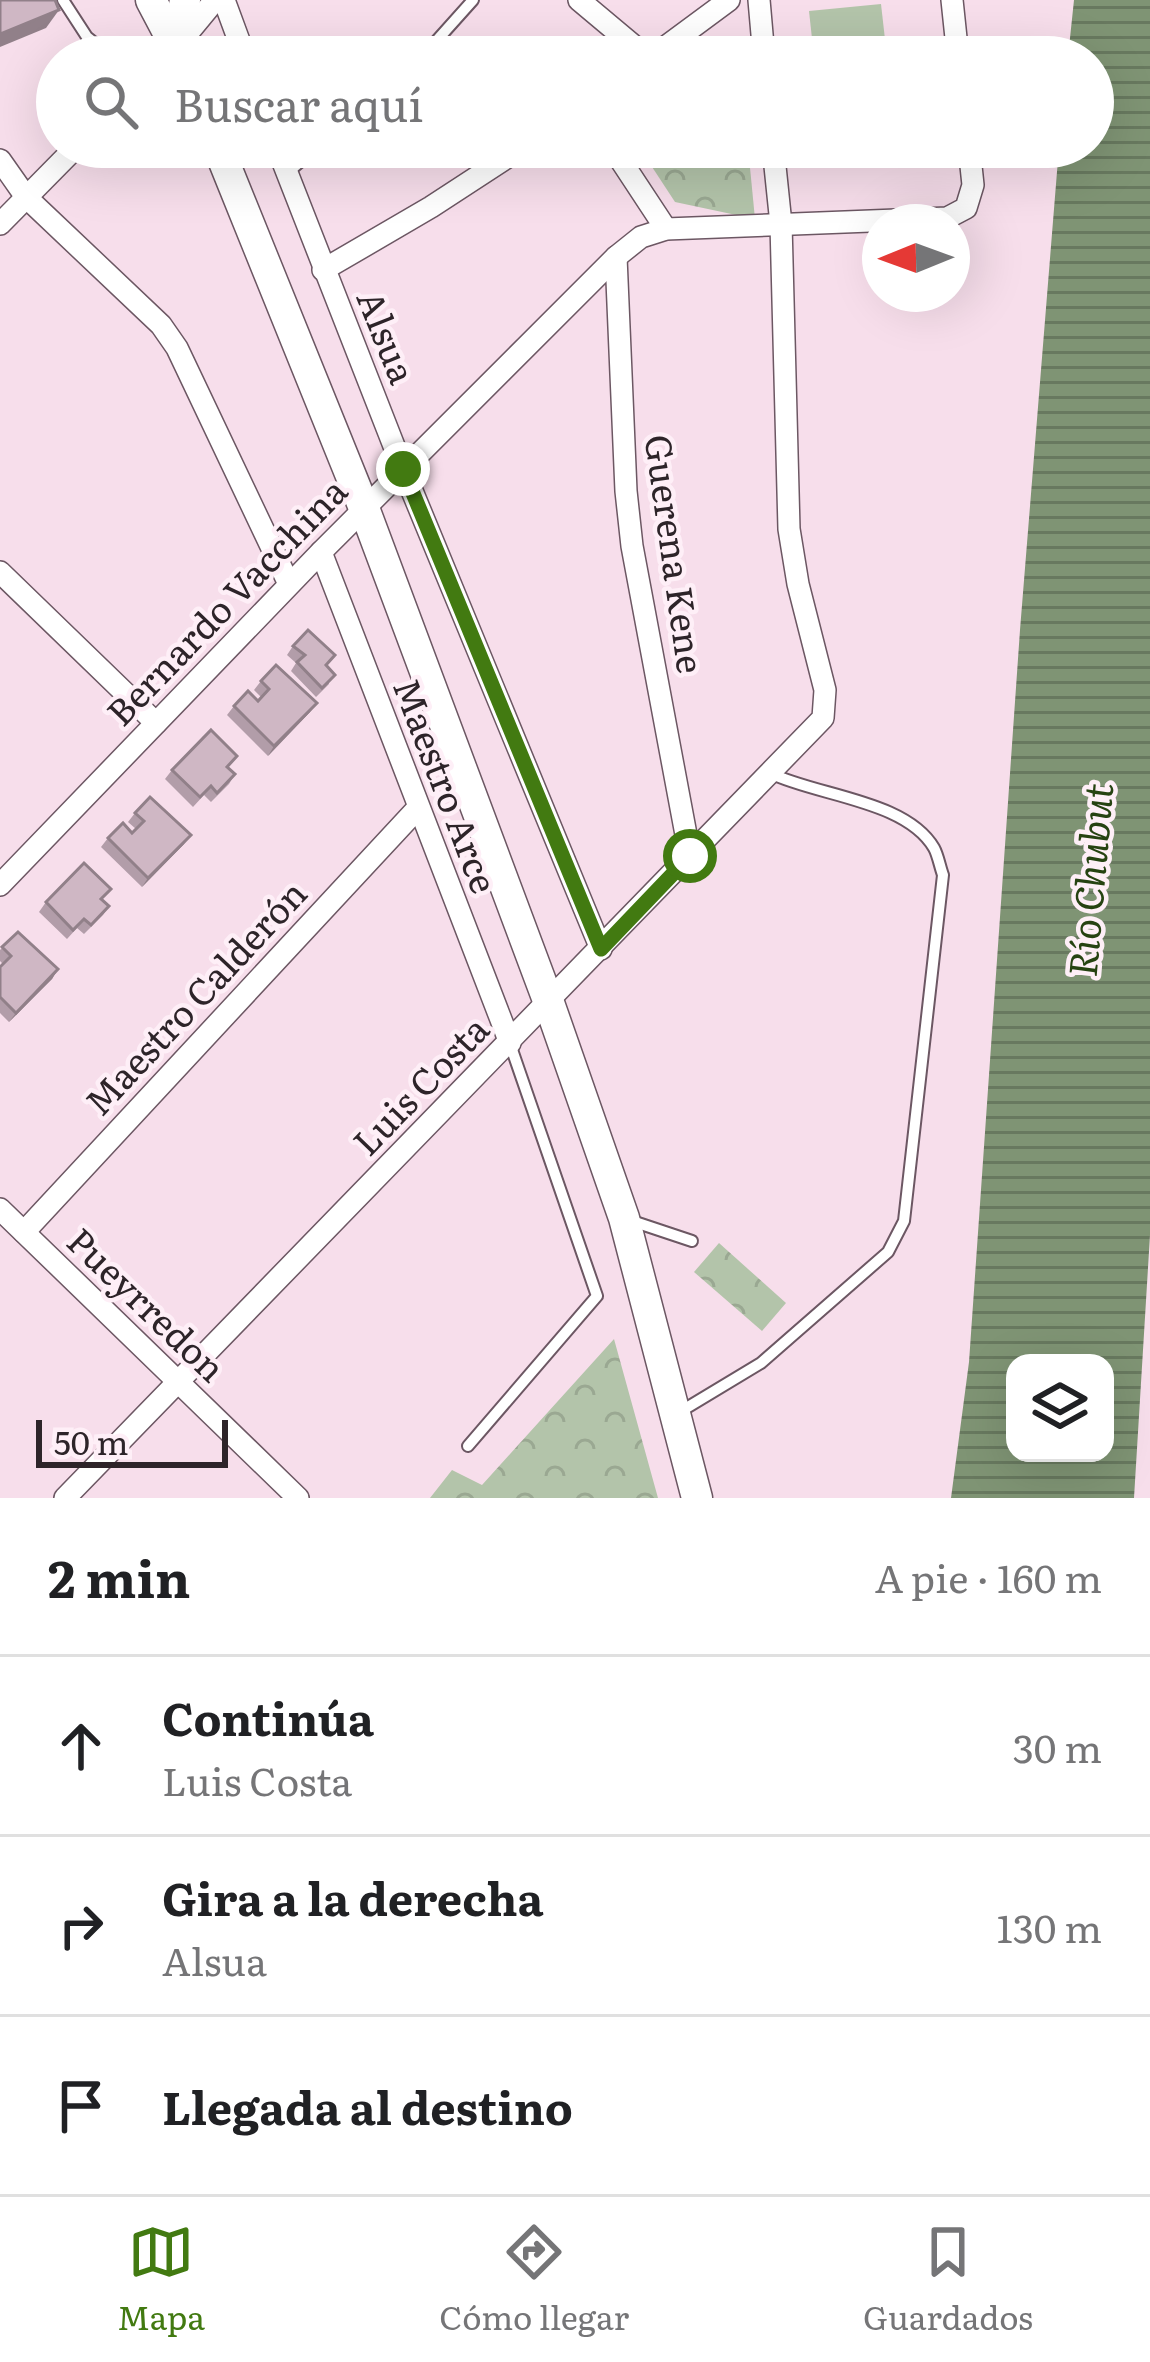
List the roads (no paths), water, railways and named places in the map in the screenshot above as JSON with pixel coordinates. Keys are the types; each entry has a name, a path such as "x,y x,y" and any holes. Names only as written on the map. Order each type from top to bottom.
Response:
{"main road":[{"path":"151,0 167,36"},
{"path":"178,36 184,0"},
{"path":"226,168 364,508 550,1004 624,1218 697,1498"}],"street":[{"path":"189,36 219,0 235,36"},
{"path":"579,0 624,36"},
{"path":"679,36 729,0"},
{"path":"758,0 762,36"},
{"path":"952,0 956,36"},
{"path":"0,160 26,196 161,325 178,348 290,584"},
{"path":"0,224 55,168"},
{"name":"Alsua","path":"285,168 403,469 601,949"},
{"path":"323,270 490,168"},
{"path":"626,168 666,229 947,218 966,208 973,185 971,168"},
{"path":"775,168 781,224"},
{"name":"Luis Costa","path":"65,1498 823,718 825,690 789,529 781,224"},
{"name":"Bernardo Vacchina","path":"0,885 364,508 616,257 641,237 666,229"},
{"name":"Guerena Kene","path":"616,257 632,546 690,856"},
{"name":"Maestro Arce","path":"321,552 510,1043"},
{"path":"0,572 156,724"},
{"name":"Maestro Calderón","path":"24,1232 417,809"},
{"name":"Pueyrredon","path":"0,1209 298,1498"}],"lane":[{"path":"63,0 86,36"},
{"path":"441,36 473,0"},
{"path":"287,173 293,168"},
{"path":"675,1415 761,1363 888,1252 904,1220 943,875 934,848 916,828 889,812 798,787 770,773"},
{"path":"468,1446 597,1296 510,1043"},
{"path":"624,1218 692,1241"}],"water":[{"name":"Río Chubut","path":"1074,0 1150,0 1150,1235 1134,1498 951,1498 969,1362 1057,168 1114,168 1114,36 1070,36"}]}
